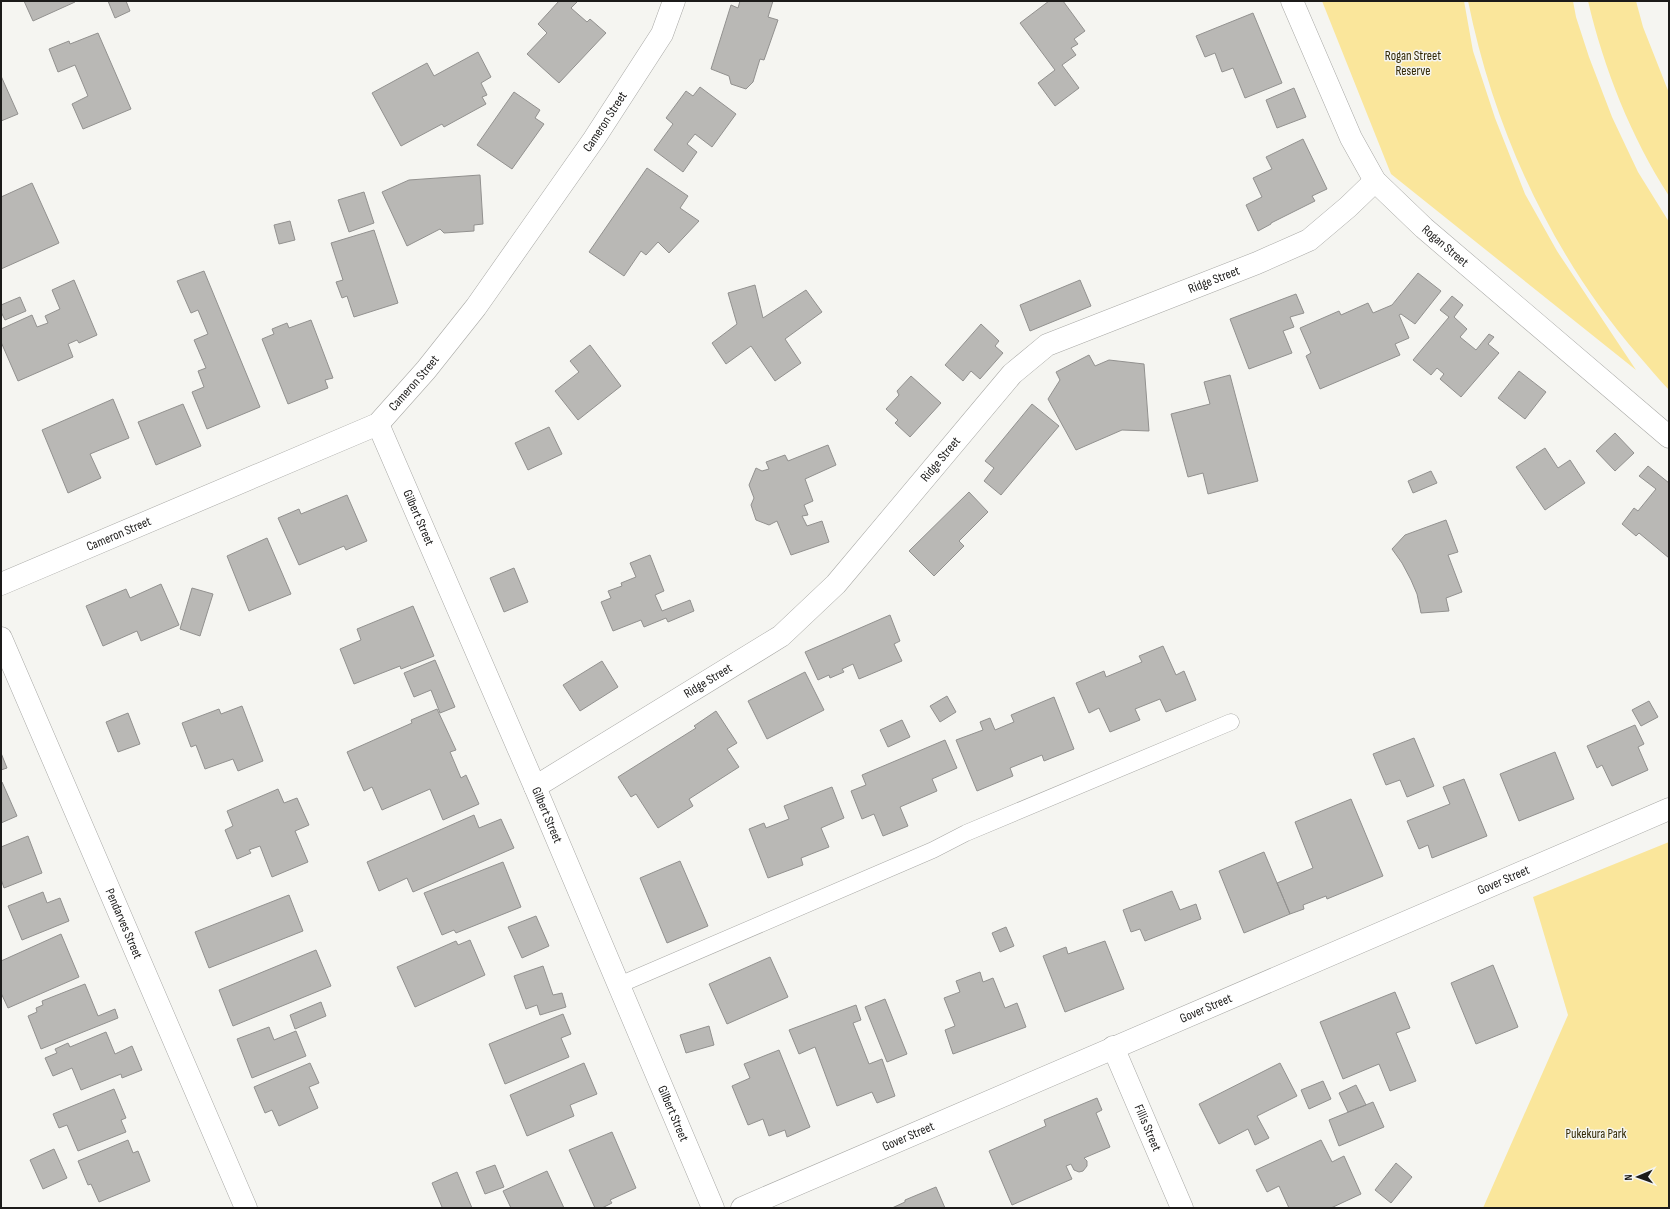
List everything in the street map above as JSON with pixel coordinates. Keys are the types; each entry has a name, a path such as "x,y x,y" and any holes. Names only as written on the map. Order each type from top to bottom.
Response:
{"street":[{"name":"Cameron Street","path":"1,584 378,424 426,370 476,307 571,172 662,34 674,1"},
{"name":"Rogan Street","path":"1292,1 1351,138 1375,181 1424,228 1669,437"},
{"name":"Ridge Street","path":"535,787 781,636 836,584 1012,374 1047,344 1257,263 1309,240 1348,207 1375,181"},
{"name":"Gilbert Street","path":"378,424 535,787 713,1208"},
{"name":"Pendarves Street","path":"1,638 246,1208"},
{"name":"Gover Street","path":"742,1208 1669,809"},
{"name":"Fillis Street","path":"1113,1048 1182,1208"}],"lane":[{"path":"619,985 933,850 973,830 1231,722"}],"green space":[{"name":"Rogan Street Reserve","path":"1322,1 1464,1 1473,51 1495,118 1525,194 1557,251 1636,370 1391,174"},
{"path":"1468,1 1573,1 1576,17 1589,57 1612,117 1638,172 1669,222 1669,390 1639,356 1608,317 1579,276 1554,234 1531,189 1511,144 1493,97 1479,49"},
{"path":"1588,1 1636,1 1643,27 1669,93 1669,196 1643,150 1620,102 1602,52"},
{"name":"Pukekura Park","path":"1669,842 1669,1208 1483,1208 1568,1015 1533,897"}],"building":[{"path":"24,1 74,1 75,2 33,21"},
{"path":"108,1 126,1 130,11 115,18"},
{"path":"559,1 578,1 571,8 587,22 590,19 606,33 559,83 527,54 547,33 538,24"},
{"path":"740,1 773,1 768,17 778,20 764,60 760,59 753,82 746,89 731,84 729,76 711,69 731,5 738,8"},
{"path":"1049,1 1063,1 1085,31 1074,39 1078,44 1071,48 1076,55 1062,65 1079,88 1055,106 1038,83 1055,70 1020,23"},
{"path":"1253,13 1282,83 1245,98 1233,68 1222,72 1215,53 1205,57 1196,36"},
{"path":"98,33 131,109 83,129 72,104 88,96 75,65 58,72 49,49 69,41 70,44"},
{"path":"478,52 491,77 481,83 487,95 482,97 486,104 444,127 442,124 401,146 372,93 427,63 434,76"},
{"path":"1,76 18,114 1,121"},
{"path":"700,87 736,114 712,147 695,134 687,144 697,152 683,172 654,150 673,124 666,118 686,91 693,96"},
{"path":"1294,88 1306,117 1277,128 1266,100"},
{"path":"514,92 540,110 535,118 544,124 512,169 477,145"},
{"path":"1303,139 1327,189 1312,196 1315,201 1258,231 1246,205 1262,197 1253,178 1272,169 1266,157"},
{"path":"647,168 688,196 680,208 699,221 669,253 658,242 646,255 641,251 624,276 589,252"},
{"path":"480,175 483,224 474,225 474,231 444,233 440,229 407,246 382,192 409,180"},
{"path":"32,183 59,243 1,269 1,197"},
{"path":"364,192 374,223 349,232 338,200"},
{"path":"290,221 295,240 279,244 274,225"},
{"path":"374,230 398,303 354,317 347,296 342,298 336,282 343,280 331,243"},
{"path":"204,271 260,407 207,429 192,392 204,387 198,371 206,368 194,340 208,334 198,310 191,313 177,281"},
{"path":"1418,273 1441,291 1415,324 1401,314 1399,315 1409,338 1395,344 1400,355 1320,389 1306,356 1311,353 1300,328 1339,311 1341,315 1368,303 1373,313 1392,305"},
{"path":"74,280 97,335 79,343 77,340 68,344 73,357 18,381 1,342 1,329 32,315 37,327 48,323 45,316 60,309 52,290"},
{"path":"1080,280 1091,306 1030,331 1020,305"},
{"path":"755,285 763,318 806,290 822,312 785,339 801,363 775,381 751,346 726,364 712,343 737,324 728,293"},
{"path":"1296,294 1304,313 1290,317 1294,327 1283,331 1292,353 1249,369 1230,319"},
{"path":"1452,296 1463,305 1454,317 1467,329 1460,337 1476,350 1489,334 1494,337 1488,344 1499,353 1461,397 1440,379 1444,374 1437,368 1431,375 1413,360 1449,317 1440,310"},
{"path":"20,297 26,311 5,320 1,312 1,305"},
{"path":"311,320 333,378 325,380 328,388 288,404 262,339 274,334 272,329 287,323 289,328"},
{"path":"981,324 999,341 995,346 1003,353 980,379 971,371 963,381 945,365"},
{"path":"590,345 621,386 578,420 555,391 579,372 570,361"},
{"path":"1089,355 1095,366 1109,360 1144,364 1149,431 1122,430 1076,450 1048,399 1060,380 1056,372"},
{"path":"1519,371 1546,392 1525,419 1498,398"},
{"path":"1230,375 1258,481 1208,494 1203,473 1188,477 1171,414 1210,404 1204,382"},
{"path":"911,376 941,403 910,437 895,423 898,420 886,409 899,395 897,391"},
{"path":"113,399 129,438 90,454 101,478 68,493 42,430"},
{"path":"183,404 201,446 156,465 138,422"},
{"path":"1032,404 1059,426 1001,495 984,481 994,468 985,461"},
{"path":"549,427 562,454 528,470 515,443"},
{"path":"1615,433 1634,453 1615,471 1596,451"},
{"path":"828,445 836,465 805,479 813,501 804,505 808,515 802,516 807,526 822,521 829,542 791,555 777,521 769,525 756,520 751,505 754,498 749,485 756,468 762,471 769,469 766,462 785,455 788,461"},
{"path":"1545,448 1558,468 1570,460 1585,483 1545,510 1516,467"},
{"path":"1648,466 1669,483 1669,558 1639,533 1636,536 1622,524 1634,508 1638,511 1656,489 1639,476"},
{"path":"1431,471 1437,483 1413,493 1408,481"},
{"path":"969,492 988,512 959,541 964,546 934,576 909,551"},
{"path":"347,495 367,541 346,550 344,546 299,565 278,518 299,509 301,514"},
{"path":"1446,520 1458,552 1448,555 1462,592 1446,598 1449,611 1421,613 1417,594 1411,580 1402,563 1392,549 1405,535"},
{"path":"267,538 291,594 249,611 227,556"},
{"path":"650,555 664,591 655,595 662,611 690,600 694,611 668,622 666,618 644,627 641,620 613,631 601,602 611,598 608,591 622,586 621,583 636,577 630,563"},
{"path":"514,568 528,602 504,612 490,578"},
{"path":"161,584 179,625 141,641 137,631 103,646 86,606 126,589 130,598"},
{"path":"192,588 213,594 200,636 180,629"},
{"path":"413,606 434,656 401,669 400,666 354,684 340,649 361,640 357,629"},
{"path":"890,615 900,641 894,644 902,661 859,679 853,664 842,669 844,672 830,678 829,675 818,680 805,652"},
{"path":"1163,646 1176,675 1184,671 1196,700 1166,712 1160,699 1135,709 1140,720 1110,732 1099,708 1089,713 1076,683 1104,671 1106,677 1142,662 1139,656"},
{"path":"435,660 455,707 440,713 431,690 414,697 404,673"},
{"path":"602,661 618,687 580,711 563,685"},
{"path":"805,672 824,710 767,739 748,701"},
{"path":"947,696 956,712 940,722 930,706"},
{"path":"1054,697 1074,749 1044,761 1042,755 1010,768 1013,776 977,791 956,740 983,730 980,722 990,718 995,730 1014,722 1011,715"},
{"path":"1649,701 1658,717 1641,726 1632,710"},
{"path":"242,706 263,761 238,771 233,759 205,769 196,745 191,747 182,723 219,709 221,714"},
{"path":"437,709 456,750 450,752 461,778 466,775 479,804 443,820 430,789 382,810 372,787 364,791 347,752 412,723 411,720"},
{"path":"716,711 737,743 727,749 739,767 689,799 693,806 658,828 636,794 631,797 618,777 696,728 694,726"},
{"path":"128,713 140,744 118,752 106,722"},
{"path":"902,720 910,737 888,747 880,730"},
{"path":"1635,725 1644,744 1638,747 1648,770 1612,786 1602,765 1597,768 1587,746"},
{"path":"1414,738 1434,786 1407,797 1400,780 1386,785 1373,754"},
{"path":"945,740 957,768 932,779 937,791 900,807 908,826 883,836 874,814 862,819 851,791 866,785 862,775"},
{"path":"1555,752 1574,799 1519,821 1500,774"},
{"path":"1,753 7,768 1,770"},
{"path":"1464,779 1487,836 1432,858 1428,845 1419,849 1407,821 1450,804 1443,787"},
{"path":"2,782 17,816 1,823 1,783"},
{"path":"832,787 844,818 821,828 829,847 801,858 803,865 768,878 749,829 764,823 766,828 789,819 784,806"},
{"path":"278,789 284,803 297,798 309,825 295,831 308,862 272,877 260,846 249,850 251,853 237,859 225,830 233,826 227,811"},
{"path":"1351,799 1383,876 1327,899 1326,896 1303,905 1304,909 1290,914 1277,883 1313,868 1295,822"},
{"path":"474,815 479,828 501,819 514,848 413,892 407,878 379,891 367,862"},
{"path":"28,836 42,873 4,888 1,879 1,847"},
{"path":"1264,852 1290,914 1244,933 1219,871"},
{"path":"680,861 708,926 667,943 640,878"},
{"path":"503,862 521,907 456,933 454,930 442,935 424,893"},
{"path":"1172,891 1180,910 1196,904 1201,919 1145,941 1140,929 1131,932 1123,910"},
{"path":"43,892 47,903 60,898 69,921 22,940 8,906"},
{"path":"289,895 303,931 209,968 195,932"},
{"path":"536,916 549,946 522,958 508,927"},
{"path":"1006,927 1014,946 1000,952 992,933"},
{"path":"61,934 79,977 8,1008 1,993 1,961"},
{"path":"470,940 485,975 415,1007 397,967 456,941 458,945"},
{"path":"1105,941 1124,989 1065,1012 1043,956 1066,947 1068,954"},
{"path":"316,950 331,986 233,1026 219,990"},
{"path":"770,957 788,997 727,1024 709,984"},
{"path":"1493,965 1518,1027 1476,1044 1451,983"},
{"path":"543,966 553,995 562,993 566,1007 540,1015 537,1005 526,1009 514,976"},
{"path":"980,972 983,982 993,978 1005,1008 1017,1003 1026,1027 953,1054 945,1030 955,1026 944,998 960,992 956,981"},
{"path":"85,984 98,1016 115,1009 118,1018 41,1049 28,1016 37,1012 36,1008 43,1005 42,1001"},
{"path":"1395,992 1410,1028 1396,1033 1416,1081 1390,1091 1379,1064 1343,1079 1320,1022"},
{"path":"885,999 907,1054 887,1062 865,1007"},
{"path":"321,1002 326,1016 295,1029 290,1015"},
{"path":"856,1005 861,1020 853,1023 869,1064 882,1059 895,1096 877,1103 872,1092 837,1106 815,1047 799,1054 789,1030"},
{"path":"563,1014 571,1034 561,1038 569,1057 505,1084 489,1044"},
{"path":"709,1026 714,1045 686,1053 680,1035"},
{"path":"269,1027 274,1040 296,1031 306,1056 252,1078 237,1039"},
{"path":"106,1032 115,1054 132,1046 142,1070 122,1078 121,1074 81,1090 72,1068 53,1076 45,1058 57,1053 55,1049 68,1043 70,1047"},
{"path":"779,1050 810,1127 787,1137 785,1130 769,1136 763,1119 748,1125 732,1086 750,1078 744,1064"},
{"path":"310,1063 319,1083 309,1087 318,1108 279,1126 272,1110 265,1113 254,1087"},
{"path":"584,1063 597,1094 570,1105 574,1116 527,1136 510,1095"},
{"path":"1280,1063 1297,1096 1257,1116 1269,1138 1255,1145 1248,1129 1219,1144 1199,1104"},
{"path":"1323,1081 1331,1099 1309,1109 1301,1090"},
{"path":"1356,1085 1366,1105 1348,1112 1339,1093"},
{"path":"114,1089 126,1118 121,1120 126,1132 78,1151 67,1125 59,1128 53,1114"},
{"path":"1097,1098 1102,1110 1096,1113 1110,1147 1084,1158 1087,1161 1087,1166 1083,1171 1079,1172 1074,1170 1071,1164 1066,1166 1072,1179 1012,1205 989,1151 1046,1126 1044,1120"},
{"path":"1373,1102 1384,1127 1339,1146 1329,1120"},
{"path":"612,1132 636,1188 610,1200 612,1203 602,1208 595,1208 569,1150"},
{"path":"128,1140 133,1153 138,1151 150,1181 99,1202 91,1184 88,1185 78,1161"},
{"path":"1321,1140 1332,1162 1344,1156 1361,1194 1331,1208 1289,1208 1279,1186 1267,1192 1256,1170"},
{"path":"54,1149 67,1178 43,1189 30,1160"},
{"path":"1396,1163 1412,1177 1391,1203 1375,1190"},
{"path":"495,1165 504,1187 485,1194 476,1172"},
{"path":"547,1171 564,1208 511,1208 503,1191"},
{"path":"457,1172 472,1208 441,1208 442,1207 432,1183"},
{"path":"936,1187 945,1208 892,1208 905,1202 905,1200"}]}
